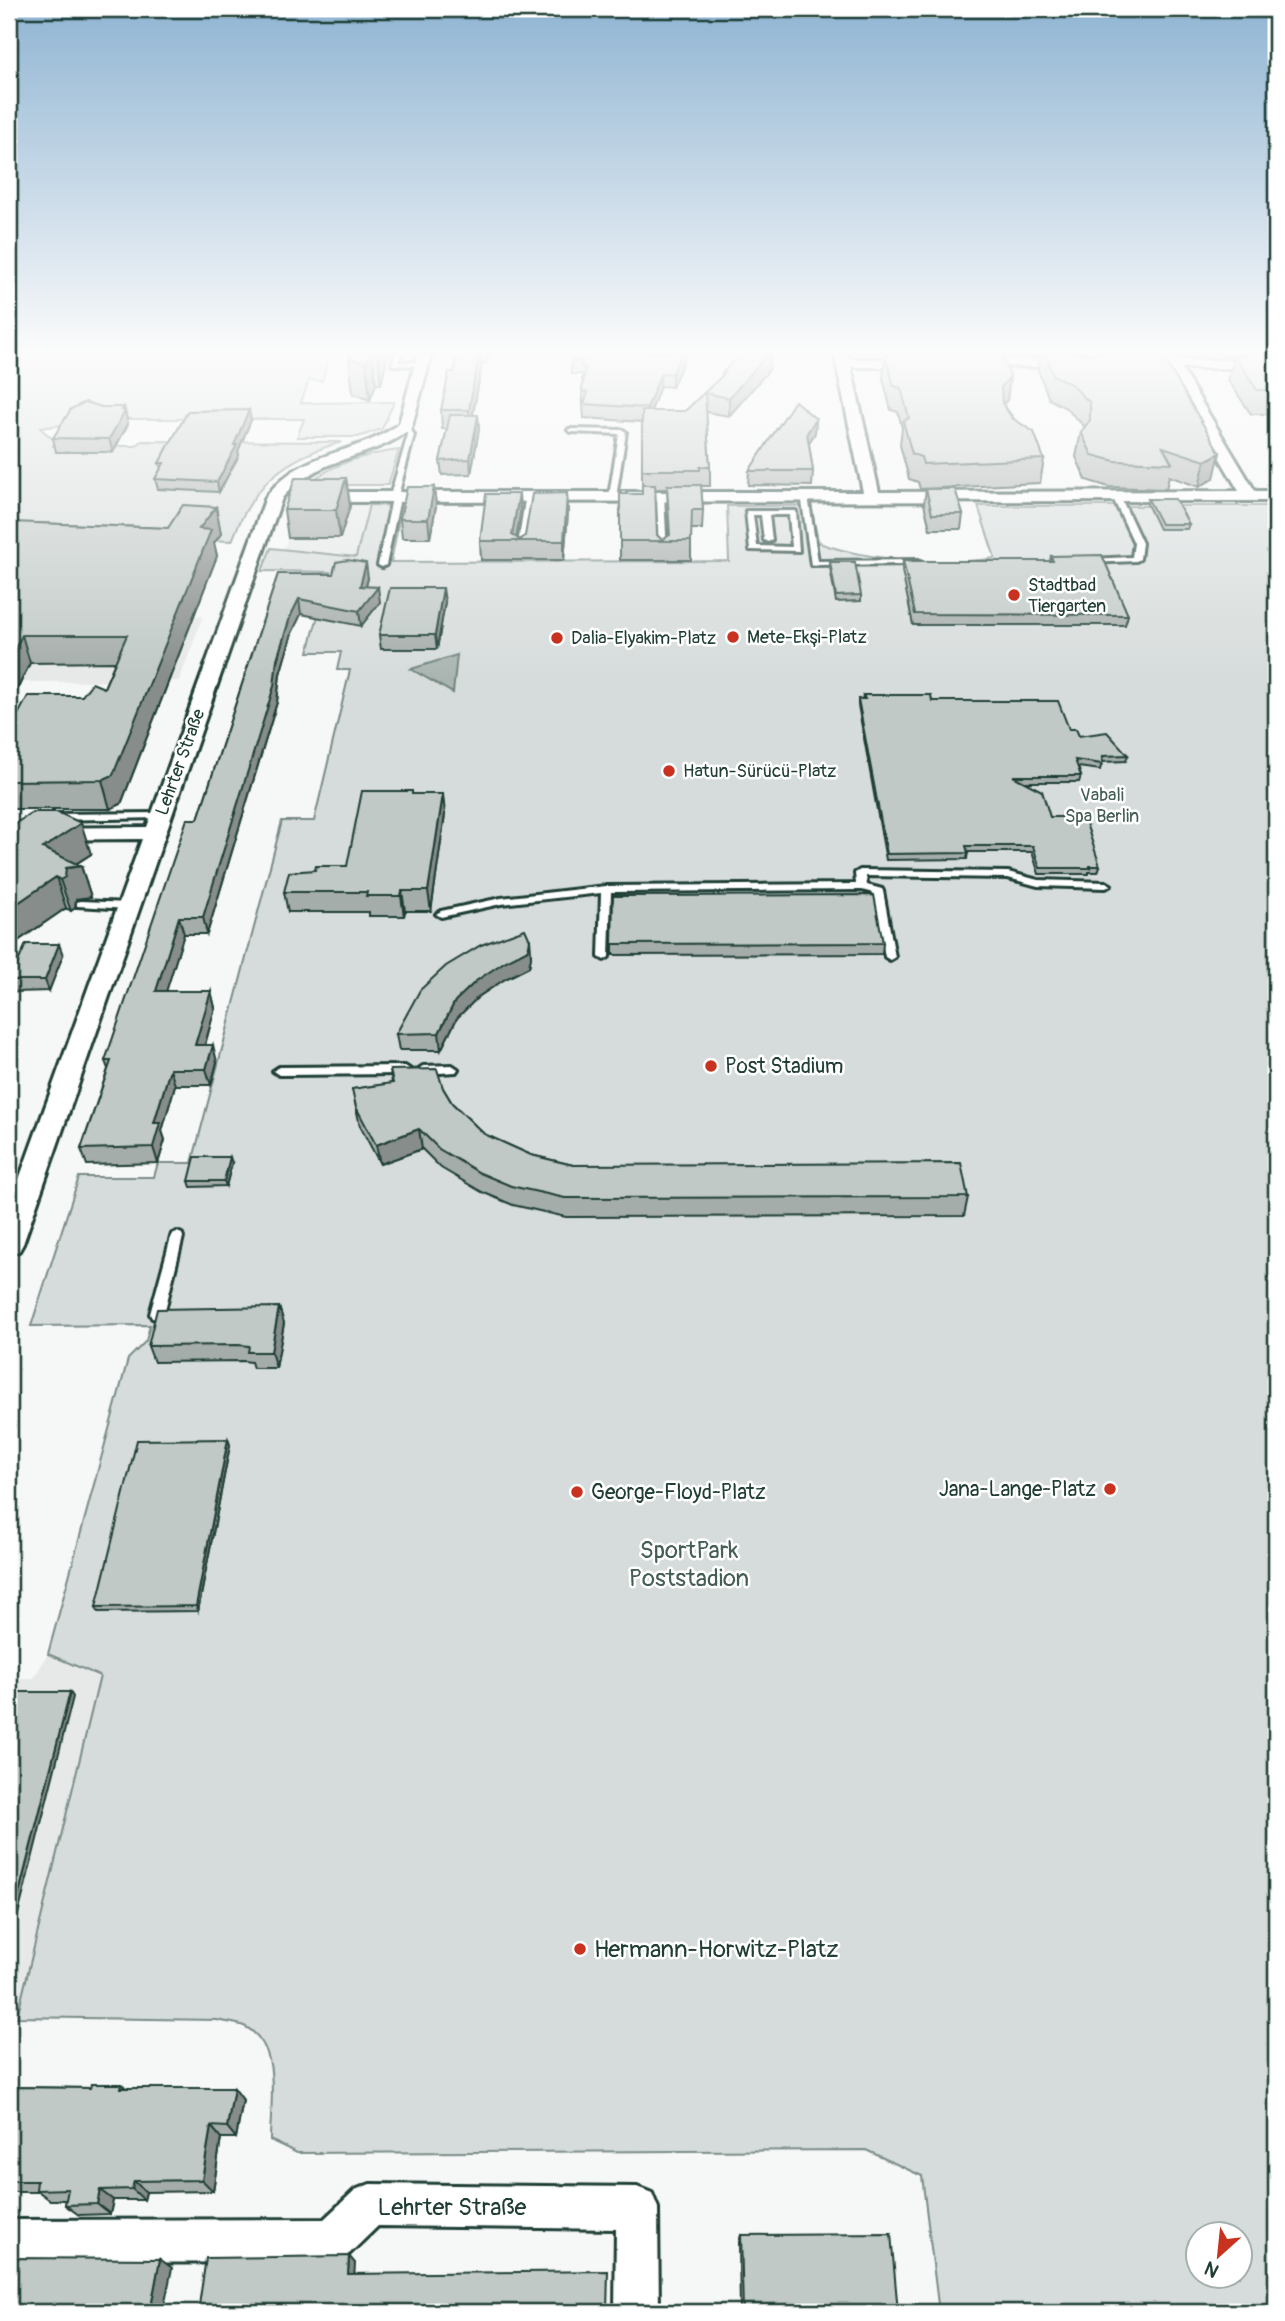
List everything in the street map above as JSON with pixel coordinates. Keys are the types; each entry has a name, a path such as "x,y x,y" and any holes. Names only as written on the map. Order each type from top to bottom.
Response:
{"street":[{"name":"Lehrter Straße","path":"9,1244 274,497 288,480 318,461"},
{"path":"864,461 872,496"},
{"path":"1229,461 1250,496"},
{"path":"274,497 660,496 782,505 804,496 1276,496"},
{"path":"9,834 158,825"},
{"name":"Lehrter Straße","path":"9,2242 333,2240 370,2205 637,2208 637,2312"}],"lane":[{"path":"382,565 395,503 394,496 404,461"},
{"path":"613,496 618,461"},
{"path":"520,555 529,496"},
{"path":"660,496 663,555"},
{"path":"804,496 814,563 929,562"},
{"path":"1074,561 1136,559 1138,543 1116,496"},
{"path":"782,505 793,513 796,549 753,548 749,513 765,513 782,505"},
{"path":"765,513 768,540"},
{"path":"36,817 158,825"},
{"path":"862,887 860,873 1009,875 1038,884 1105,885"},
{"path":"441,914 501,901 606,889 862,887 878,891 890,957"},
{"path":"604,957 606,889"},
{"path":"80,904 129,906"},
{"path":"279,1071 452,1069"},
{"path":"157,1314 177,1237"}],"shaded area":[{"path":"298,505 369,505 356,557 284,549"},
{"path":"203,616 179,681 9,682 9,617"},
{"path":"457,655 453,693 411,669"},
{"path":"48,1654 100,1675 17,2017 9,2017 9,1679 34,1678"}],"green space":[{"path":"9,461 294,461 273,476 261,489 240,521 232,541 47,534 9,527"},
{"path":"349,461 395,461 388,485 306,485 327,471"},
{"name":"SportPark Poststadion","path":"369,505 402,506 391,562 729,561 727,506 811,506 818,540 822,544 885,558 954,562 995,558 978,506 1276,506 1276,2312 939,2312 922,2176 866,2150 297,2153 270,2140 272,2077 269,2061 265,2047 256,2035 244,2026 217,2020 17,2017 100,1676 48,1654 128,1359 146,1341 150,1325 31,1326 79,1177 154,1177 158,1163 192,1163 282,821 314,821 350,670 337,670 341,652 308,652 330,572 262,571 271,548 356,557"}],"building":[{"path":"228,461 217,482 155,479 164,463 159,463"},
{"path":"642,461 710,461 710,467 700,467 700,470 642,470"},
{"path":"755,461 811,461 813,471 749,471"},
{"path":"922,461 988,461 923,464"},
{"path":"1124,461 1171,461 1172,463"},
{"path":"295,478 346,478 336,510 284,510"},
{"path":"642,485 655,485 657,535 662,540 670,535 667,485 701,485 703,510 692,510 691,541 620,541 620,494 642,494"},
{"path":"407,487 434,487 428,519 400,519"},
{"path":"926,489 955,489 963,514 932,514"},
{"path":"567,493 564,541 480,541 486,494 519,494 512,535 520,540 525,536 532,494"},
{"path":"1148,499 1175,499 1189,524 1161,524"},
{"path":"183,505 216,507 199,529 211,530 113,775 102,780 9,781 9,724 13,724 28,696 82,696 92,683 104,688 127,635 22,635 9,660 9,522 168,528"},
{"name":"Stadtbad Tiergarten","path":"1102,555 1128,615 915,614 903,561 1053,561 1051,556"},
{"path":"348,560 366,563 360,586 378,587 359,611 299,599 290,617 277,659 274,686 203,917 179,917 156,991 211,991 195,1045 213,1045 206,1069 170,1069 154,1123 160,1123 153,1147 81,1149 111,1061 105,1061 187,819 198,819 278,574 333,574 336,562"},
{"path":"830,562 855,562 861,595 836,596"},
{"path":"390,588 443,588 435,635 379,635"},
{"path":"863,695 931,695 932,701 1058,701 1069,729 1076,729 1079,736 1107,732 1128,755 1103,756 1102,764 1075,760 1081,776 1013,776 1042,791 1050,817 1084,817 1100,866 1040,868 1033,846 966,846 968,853 887,854 858,699 865,699"},
{"path":"362,791 443,794 428,891 402,891 401,896 366,896 367,892 284,892 289,872 315,870 316,866 347,866"},
{"path":"34,812 57,812 81,823 43,848 81,866 66,868 65,877 60,880 56,877 9,909 9,827"},
{"path":"874,895 883,943 612,944 613,896"},
{"path":"525,929 530,940 528,950 476,981 455,1001 439,1033 396,1034 420,990 446,966 481,945"},
{"path":"26,944 59,944 45,980 10,980"},
{"path":"437,1069 443,1088 452,1103 484,1134 531,1155 573,1165 961,1163 968,1197 565,1198 511,1186 480,1173 439,1149 419,1129 376,1145 356,1107 352,1089 393,1083 390,1070"},
{"path":"195,1157 230,1157 224,1181 189,1181"},
{"path":"279,1307 271,1352 248,1352 249,1346 238,1345 148,1346 157,1309"},
{"path":"228,1439 196,1606 96,1607 137,1440"},
{"path":"9,1692 70,1692 9,1932"},
{"path":"91,2084 122,2084 121,2088 234,2088 227,2127 211,2126 202,2180 134,2181 132,2189 100,2190 97,2204 65,2205 68,2189 36,2190 37,2181 9,2181 9,2087 90,2088"},
{"path":"891,2234 898,2312 743,2312 741,2235"},
{"path":"349,2256 348,2274 608,2271 607,2312 198,2312 206,2258"},
{"path":"9,2258 160,2259 150,2312 9,2312"}],"place":[{"name":"Stadtbad Tiergarten","path":"1014,595"},
{"name":"Mete-Ekşi-Platz","path":"733,637"},
{"name":"Dalia-Elyakim-Platz","path":"557,638"},
{"name":"Hatun-Sürücü-Platz","path":"669,771"},
{"name":"Post Stadium","path":"711,1066"},
{"name":"Jana-Lange-Platz","path":"1110,1489"},
{"name":"George-Floyd-Platz","path":"577,1492"},
{"name":"Hermann-Horwitz-Platz","path":"580,1949"}],"park label":[{"name":"Vabali Spa Berlin","path":"1102,805"}]}
